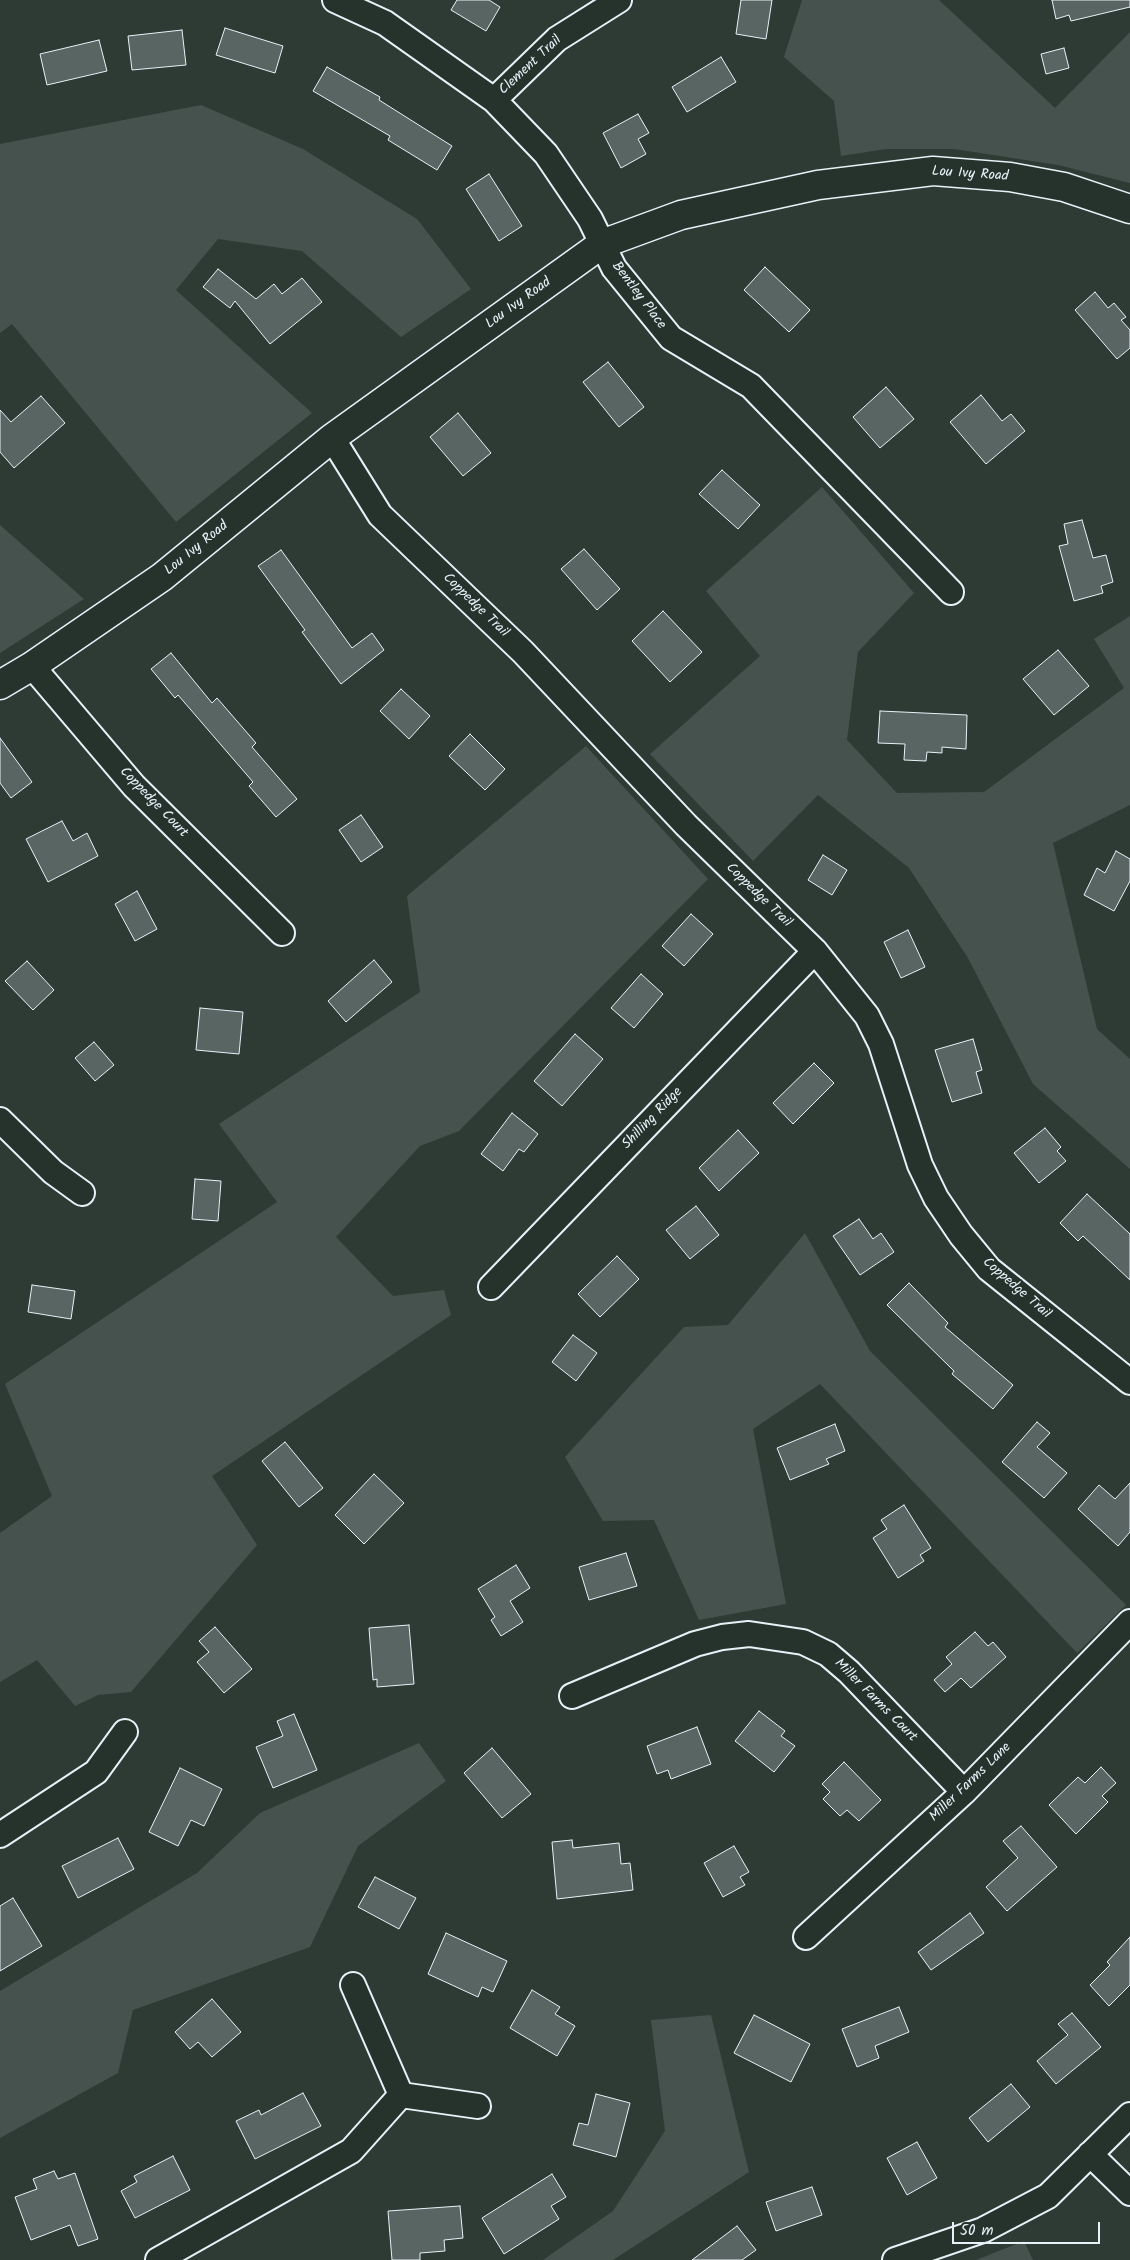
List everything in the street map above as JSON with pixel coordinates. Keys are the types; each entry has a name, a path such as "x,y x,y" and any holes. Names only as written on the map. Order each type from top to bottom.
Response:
{"street":[{"name":"Bentley Place","path":"334,0 384,23 494,100 546,154 590,219 614,268 670,338 751,386 951,592"},
{"name":"Clement Trail","path":"494,100 557,39 619,0"},
{"name":"Lou Ivy Road","path":"0,685 32,666 162,577 332,438 602,244 681,215 818,185 933,171 1010,178 1064,187 1130,209"},
{"name":"Coppedge Trail","path":"332,438 380,515 523,652 686,825 815,951 867,1016 881,1044 920,1165 936,1198 961,1235 989,1269 1130,1382"},
{"name":"Coppedge Court","path":"32,666 134,786 282,933"},
{"name":"Shilling Ridge","path":"491,1287 815,951"},
{"path":"0,1120 53,1172 82,1193"},
{"name":"Miller Farms Lane","path":"806,1937 964,1792 1130,1622"},
{"name":"Miller Farms Court","path":"572,1696 695,1644 722,1637 748,1634 803,1642 828,1654 850,1672 964,1792"},
{"path":"0,1835 96,1772 125,1732"},
{"path":"354,1984 401,2095"},
{"path":"401,2095 478,2106"},
{"path":"158,2260 351,2151 401,2095"},
{"path":"895,2260 983,2230 1048,2196 1130,2115"},
{"path":"1090,2154 1130,2193"}],"shaded area":[{"path":"802,0 939,0 1055,108 1130,32 1130,183 1058,165 954,149 886,149 841,156 834,101 784,57"},
{"path":"201,105 303,149 417,219 471,289 401,337 302,251 218,239 176,290 312,413 176,522 12,324 0,333 0,144"},
{"path":"822,487 914,593 858,652 847,740 897,793 984,792 1124,688 1094,639 1130,616 1130,805 1053,843 1097,1029 1130,1059 1130,1169 1033,1084 968,958 909,868 818,795 753,861 650,754 760,656 706,591"},
{"path":"0,525 84,599 0,653"},
{"path":"586,746 708,879 459,1131 420,1146 336,1237 393,1296 444,1290 451,1315 212,1476 257,1545 131,1692 98,1695 75,1706 37,1660 0,1682 0,1533 52,1496 5,1384 277,1202 219,1124 420,992 407,896"},
{"path":"805,1233 870,1351 1126,1605 1077,1653 820,1384 753,1429 786,1604 699,1620 654,1520 603,1521 565,1457 684,1327 728,1325"},
{"path":"419,1743 446,1781 358,1846 310,1947 133,2010 118,2073 0,2138 0,1991 197,1873 260,1813"},
{"path":"711,2015 749,2172 613,2260 543,2260 613,2211 665,2131 651,2020"},
{"path":"1024,2241 1033,2260 976,2260"}],"building":[{"path":"457,0 489,0 500,7 486,31 451,10"},
{"path":"741,0 772,0 766,39 736,34"},
{"path":"1052,0 1130,0 1130,7 1071,21 1069,15 1056,19"},
{"path":"225,28 283,46 275,73 216,55"},
{"path":"182,30 186,65 132,70 128,36"},
{"path":"99,40 107,71 47,85 40,54"},
{"path":"1064,48 1069,68 1046,74 1041,54"},
{"path":"721,57 736,82 687,112 672,87"},
{"path":"327,67 380,97 379,100 452,146 437,170 388,140 390,136 313,91"},
{"path":"638,114 649,133 638,139 646,154 621,168 603,133"},
{"path":"489,174 522,226 499,241 466,189"},
{"path":"765,267 810,310 789,332 744,290"},
{"path":"218,269 256,299 274,284 282,294 302,278 322,302 270,344 235,301 230,308 203,287"},
{"path":"1095,292 1108,308 1114,303 1126,317 1121,320 1130,330 1130,348 1117,359 1075,310"},
{"path":"608,362 644,407 619,427 583,382"},
{"path":"886,387 914,419 880,448 853,417"},
{"path":"981,395 1002,421 1011,414 1025,431 986,464 950,422"},
{"path":"41,396 65,423 14,468 0,452 0,410 11,422"},
{"path":"458,413 491,453 463,476 430,437"},
{"path":"722,470 760,505 738,529 699,494"},
{"path":"1082,520 1093,558 1106,555 1113,582 1101,586 1103,593 1074,601 1059,546 1068,544 1064,524"},
{"path":"584,549 620,589 597,610 561,569"},
{"path":"281,550 352,648 372,633 384,650 341,684 302,632 305,630 258,566"},
{"path":"663,611 702,652 670,682 632,641"},
{"path":"1058,650 1089,686 1054,715 1023,679"},
{"path":"171,653 212,703 217,698 256,743 252,747 297,799 276,817 249,786 253,782 178,695 175,698 151,669"},
{"path":"401,689 430,716 409,739 380,711"},
{"path":"880,711 967,715 966,749 942,747 942,753 927,752 926,761 904,760 905,744 878,743"},
{"path":"470,734 505,769 485,790 449,756"},
{"path":"0,738 32,782 11,798 0,783"},
{"path":"361,815 383,847 361,862 339,830"},
{"path":"62,821 73,841 87,833 98,856 48,882 26,839"},
{"path":"1116,851 1130,859 1130,881 1114,911 1084,895 1097,868 1105,873"},
{"path":"823,855 847,870 832,895 808,880"},
{"path":"137,891 157,929 135,941 115,904"},
{"path":"691,914 713,934 684,966 662,946"},
{"path":"908,930 925,967 901,978 884,942"},
{"path":"374,960 392,982 346,1022 328,1001"},
{"path":"27,961 54,990 33,1010 5,981"},
{"path":"641,974 663,994 634,1028 611,1008"},
{"path":"200,1008 243,1012 239,1054 196,1050"},
{"path":"575,1034 603,1059 562,1106 534,1081"},
{"path":"973,1039 982,1070 976,1072 982,1093 952,1102 935,1050"},
{"path":"94,1042 114,1065 95,1081 75,1058"},
{"path":"814,1063 834,1083 793,1124 773,1103"},
{"path":"512,1113 538,1134 524,1152 519,1149 503,1171 481,1154"},
{"path":"1045,1128 1061,1147 1057,1151 1066,1161 1039,1183 1014,1153"},
{"path":"738,1130 759,1153 719,1191 699,1168"},
{"path":"195,1179 221,1181 218,1221 192,1219"},
{"path":"1087,1194 1130,1234 1130,1280 1083,1236 1078,1241 1060,1223"},
{"path":"696,1206 719,1235 690,1259 666,1230"},
{"path":"859,1219 873,1239 881,1233 894,1252 860,1275 833,1236"},
{"path":"617,1256 639,1279 600,1317 578,1294"},
{"path":"909,1283 948,1323 945,1327 1013,1385 993,1409 952,1374 954,1371 887,1305"},
{"path":"32,1285 75,1291 71,1319 28,1312"},
{"path":"573,1335 597,1353 576,1381 552,1362"},
{"path":"1037,1422 1050,1433 1037,1447 1067,1473 1044,1498 1002,1462"},
{"path":"835,1424 845,1451 826,1459 829,1464 790,1480 777,1448"},
{"path":"285,1442 323,1488 299,1507 262,1461"},
{"path":"374,1474 404,1503 364,1544 335,1515"},
{"path":"1130,1483 1130,1532 1118,1546 1078,1509 1099,1485 1115,1499"},
{"path":"904,1505 931,1548 920,1555 924,1561 898,1578 873,1538 887,1529 881,1520"},
{"path":"626,1553 637,1586 589,1600 579,1567"},
{"path":"516,1565 530,1588 510,1601 523,1622 501,1636 491,1620 495,1617 478,1589"},
{"path":"409,1625 414,1684 377,1687 377,1679 373,1680 369,1628"},
{"path":"215,1627 252,1669 224,1693 197,1662 209,1652 199,1641"},
{"path":"975,1632 988,1646 993,1642 1006,1657 971,1688 961,1678 945,1692 934,1680 952,1664 946,1657"},
{"path":"759,1711 785,1731 781,1736 795,1746 774,1772 735,1741"},
{"path":"294,1714 317,1770 273,1788 256,1747 283,1736 277,1721"},
{"path":"697,1727 711,1764 671,1779 668,1770 657,1774 647,1746"},
{"path":"492,1748 531,1794 502,1818 464,1773"},
{"path":"844,1762 881,1800 859,1821 847,1810 840,1816 823,1799 830,1792 822,1784"},
{"path":"1101,1767 1116,1783 1102,1796 1108,1802 1076,1834 1049,1805 1078,1777 1085,1783"},
{"path":"180,1768 222,1789 204,1826 191,1820 178,1846 149,1832"},
{"path":"1021,1826 1057,1867 1007,1911 986,1887 1018,1858 1003,1841"},
{"path":"118,1838 134,1869 78,1898 62,1866"},
{"path":"572,1840 573,1848 619,1843 621,1864 630,1863 633,1890 557,1899 552,1842"},
{"path":"734,1846 749,1872 740,1877 745,1885 723,1897 704,1863"},
{"path":"375,1877 416,1898 399,1929 358,1907"},
{"path":"13,1898 42,1946 0,1971 0,1906"},
{"path":"970,1913 984,1933 931,1970 918,1952"},
{"path":"446,1933 507,1961 493,1992 482,1987 478,1997 428,1974"},
{"path":"1130,1937 1130,1985 1109,2006 1090,1985 1110,1965 1107,1962"},
{"path":"532,1990 560,2007 555,2014 575,2026 557,2056 510,2028"},
{"path":"212,1999 241,2032 212,2057 198,2042 190,2049 175,2032"},
{"path":"899,2007 909,2032 875,2046 879,2058 857,2067 842,2029"},
{"path":"1072,2013 1101,2047 1056,2084 1037,2061 1068,2035 1058,2024"},
{"path":"754,2015 810,2044 791,2082 734,2053"},
{"path":"1011,2084 1030,2107 988,2142 969,2118"},
{"path":"303,2093 321,2126 255,2159 236,2121 259,2110 261,2115"},
{"path":"596,2094 630,2103 616,2157 573,2145 579,2123 588,2125"},
{"path":"917,2142 937,2178 907,2195 887,2158"},
{"path":"173,2156 190,2190 135,2218 121,2191 137,2182 134,2176"},
{"path":"54,2171 58,2179 75,2173 98,2239 78,2246 70,2225 31,2240 15,2197 37,2189 33,2179"},
{"path":"552,2174 566,2197 551,2206 559,2219 504,2254 482,2218"},
{"path":"812,2187 822,2215 776,2231 766,2202"},
{"path":"460,2206 463,2238 444,2240 445,2251 420,2253 420,2260 392,2260 388,2211"},
{"path":"737,2226 756,2250 742,2260 692,2260"}]}
